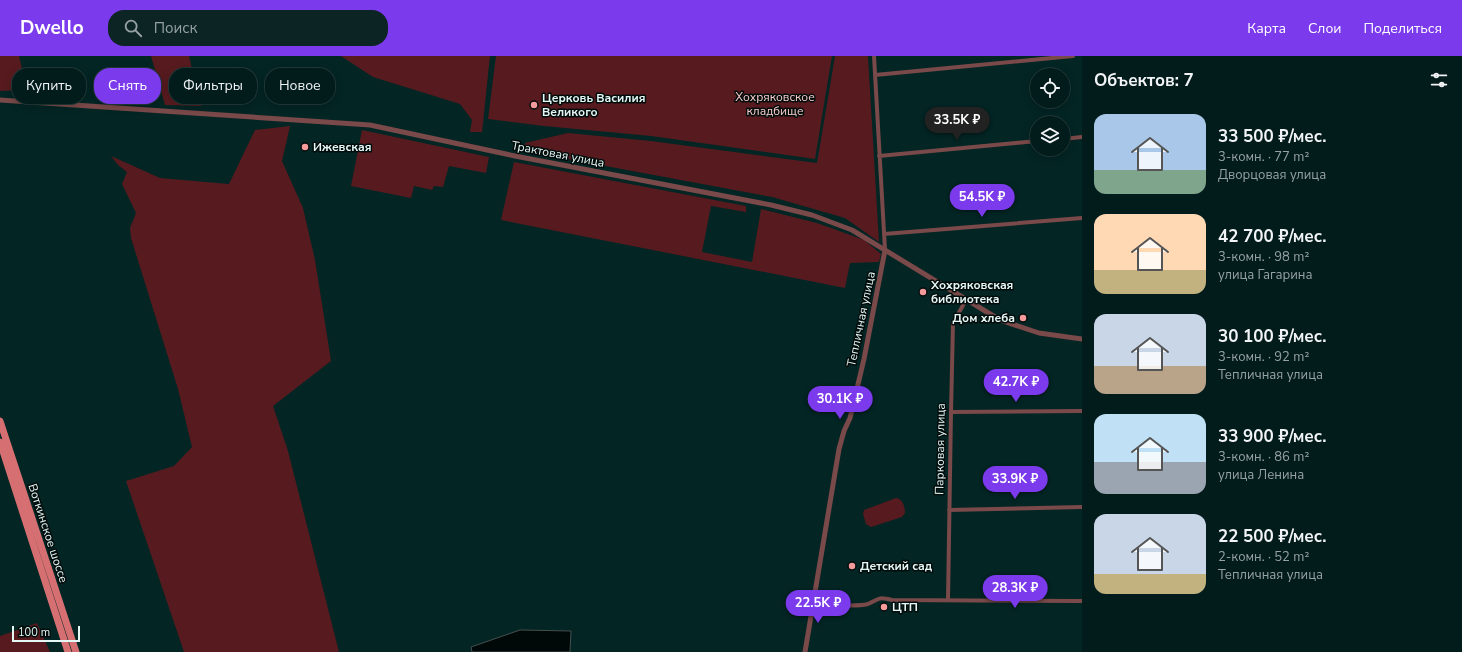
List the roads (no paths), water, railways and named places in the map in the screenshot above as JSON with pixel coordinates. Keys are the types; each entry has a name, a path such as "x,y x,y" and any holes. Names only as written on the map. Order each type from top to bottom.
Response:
{"main road":[{"name":"Воткинское шоссе","path":"0,421 76,652"},
{"name":"Воткинское шоссе","path":"0,442 68,652"}],"street":[{"name":"Тепличная улица","path":"805,652 840,449 844,431 850,418 864,358 885,250 874,56"},
{"path":"875,75 1073,56"},
{"name":"Трактовая улица","path":"0,100 370,125 509,155 792,210 812,215 852,230 1000,320 1039,333 1082,339"},
{"path":"1070,138 1082,137"},
{"path":"879,156 1030,142"},
{"path":"884,234 1082,218"},
{"name":"Парковая улица","path":"948,600 950,412 953,323 966,300"},
{"path":"950,412 1082,411"},
{"path":"949,510 1082,507"},
{"path":"815,594 829,597 833,604 840,606 868,604 880,598 892,600 1082,601"}],"place":[{"name":"Церковь Василия Великого","path":"534,105"},
{"name":"Ижевская","path":"305,147"},
{"name":"Хохряковская библиотека","path":"923,292"},
{"name":"Дом хлеба","path":"1023,318"},
{"name":"Детский сад","path":"852,566"},
{"name":"ЦТП","path":"884,607"}],"park label":[{"name":"Хохряковское кладбище","path":"775,104"}]}
